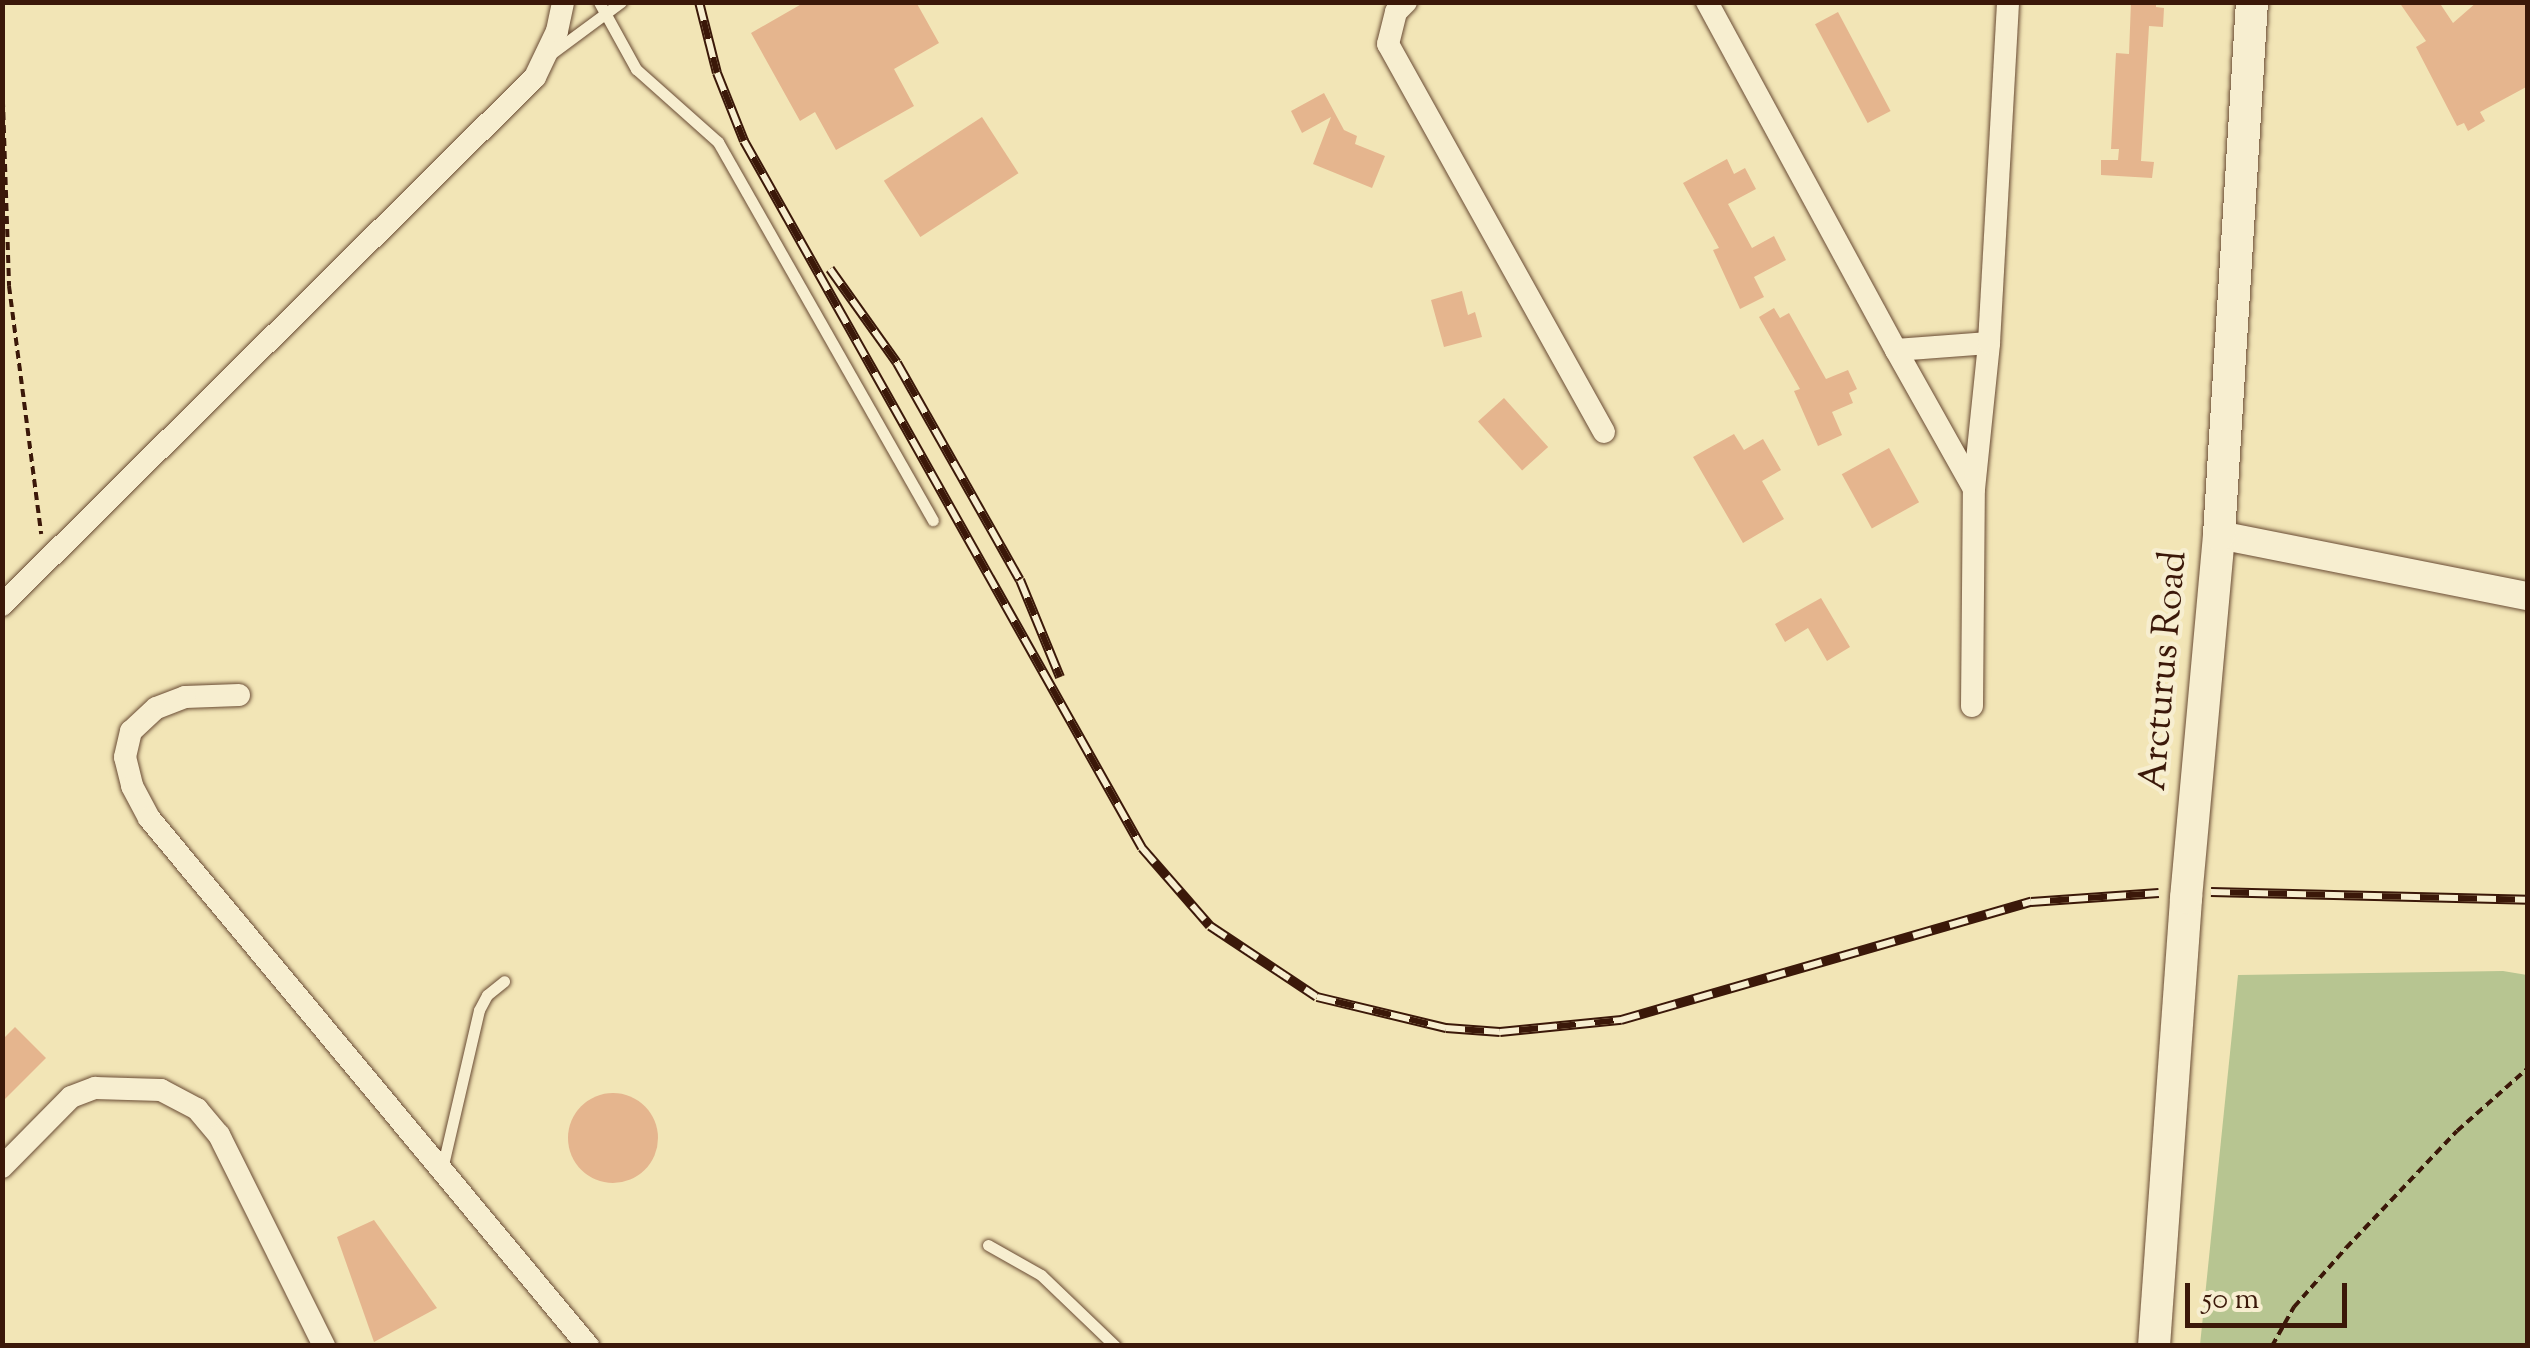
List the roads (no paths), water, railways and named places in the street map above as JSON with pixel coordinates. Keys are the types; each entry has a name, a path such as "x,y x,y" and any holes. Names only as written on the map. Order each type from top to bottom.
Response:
{"main road":[{"name":"Arcturus Road","path":"2154,1346 2194,803 2219,536 2252,2"}],"street":[{"path":"2,605 521,91 544,59 563,2"},
{"path":"1406,2 1396,12 1388,44 1604,432"},
{"path":"1708,2 1974,489"},
{"path":"1972,706 1974,489 1989,342 2008,2"},
{"path":"1896,350 1989,342"},
{"path":"2219,536 2528,596"},
{"path":"239,695 185,697 156,708 131,731 125,757 132,786 149,818 588,1346"},
{"path":"2,1166 71,1097 95,1088 161,1090 197,1109 219,1135 324,1346"}],"lane":[{"path":"599,2 636,69 718,142 933,520"},
{"path":"544,59 606,18 621,2"},
{"path":"442,1169 479,1010 487,995 504,981"},
{"path":"988,1245 1041,1276 1115,1346"}],"railway":[{"path":"699,2 717,73 744,141 1142,848 1210,926 1317,997 1446,1028 1500,1032 1621,1020 2031,902 2159,893"},
{"path":"830,269 897,363 1020,580 1060,677"},
{"path":"2211,892 2528,900"}]}
